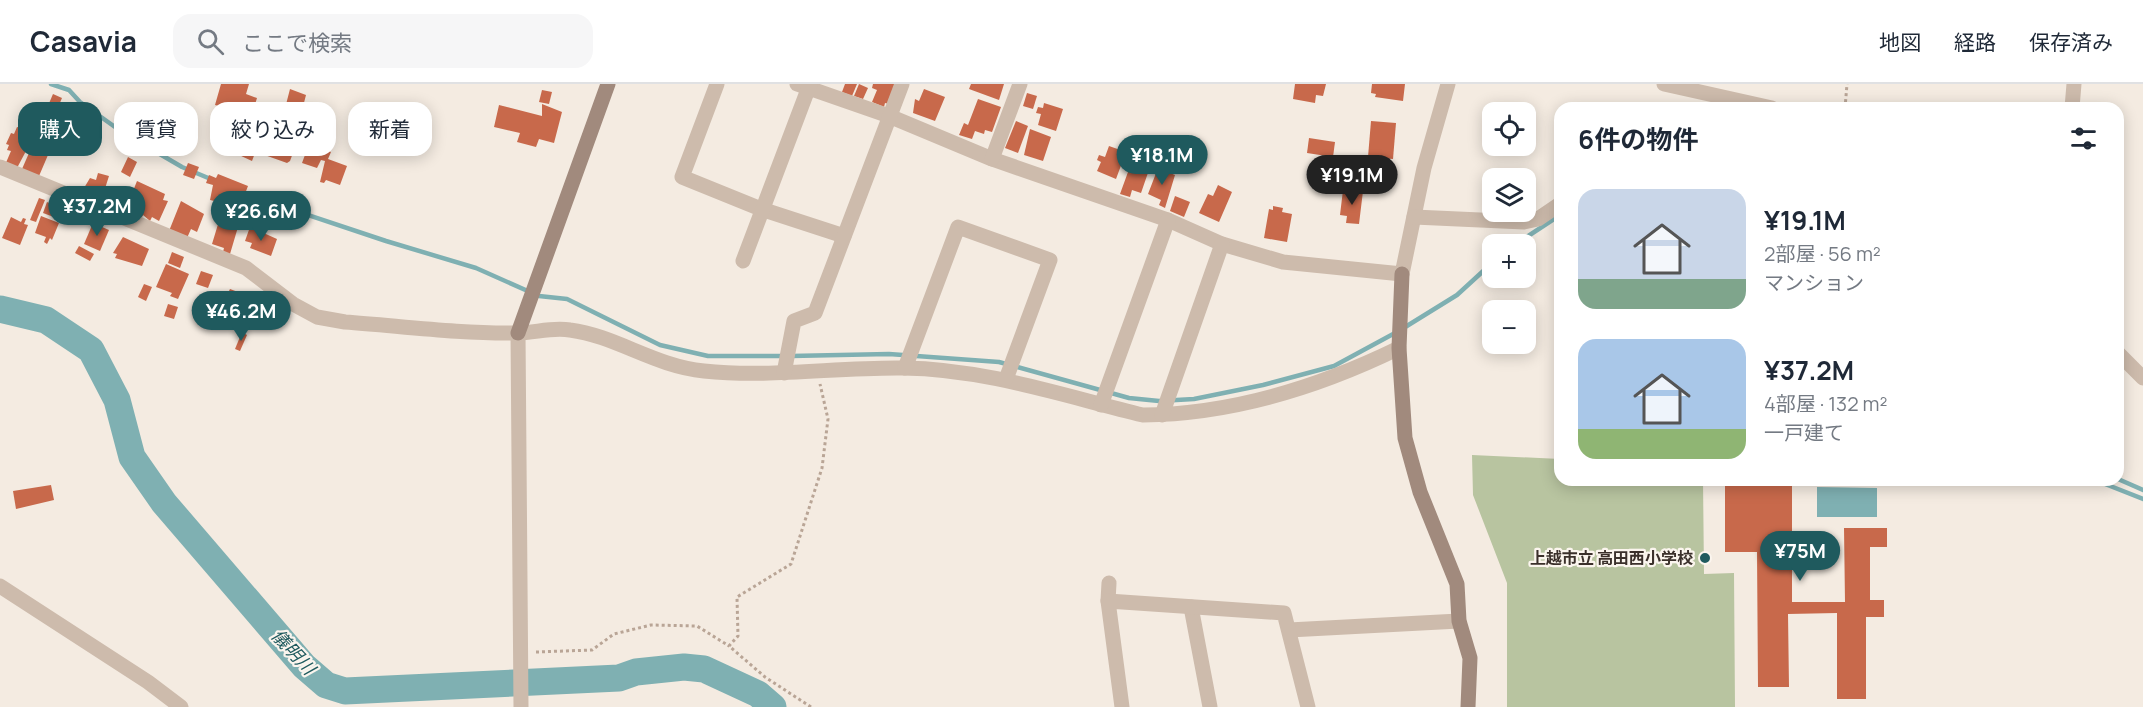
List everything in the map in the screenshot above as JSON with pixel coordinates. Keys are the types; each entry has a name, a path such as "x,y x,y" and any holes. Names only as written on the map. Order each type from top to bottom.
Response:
{"street":[{"path":"521,705 518,333 608,84"},
{"path":"717,84 682,177 761,209 844,236"},
{"path":"784,373 794,321 815,313 902,84"},
{"path":"992,159 1020,84"},
{"path":"1448,84 1424,168 1402,274 1399,348 1402,417 1409,456 1434,529 1457,584 1459,621 1470,658 1468,707"},
{"path":"1664,84 1745,102"},
{"path":"2072,102 2074,84"},
{"path":"743,261 805,85 889,116 992,159 1168,220 1222,244 1283,262 1402,274"},
{"path":"0,167 246,268 293,304 317,317 345,322 518,333 552,328 571,330 588,333 666,364 704,371 784,373 905,368 1006,379 1143,415 1162,415 1218,410 1304,387 1350,372 1399,348"},
{"path":"1414,217 1524,222 1538,219 1554,208"},
{"path":"1101,405 1168,220"},
{"path":"905,368 958,227 1050,260 1006,379"},
{"path":"1162,415 1222,244"},
{"path":"2124,359 2143,378"},
{"path":"1108,583 1108,601 1122,707"},
{"path":"0,586 148,682 181,707"},
{"path":"1108,601 1284,613 1308,707"},
{"path":"1191,607 1210,707"},
{"path":"1289,630 1459,621"}],"path":[{"path":"1846,102 1847,84"},
{"path":"729,646 738,636 737,597 791,564 822,468 828,419 817,371"},
{"path":"522,659 592,650 614,634 651,626 697,626 729,646 765,677 811,707"}],"green space":[{"path":"1472,455 1554,459 1554,486 1703,486 1704,574 1734,573 1735,707 1507,707 1507,583 1473,495"}],"water":[{"path":"1817,487 1877,488 1877,517 1817,517"}],"building":[{"path":"221,84 249,84 246,94 257,98 256,102 216,102"},
{"path":"845,84 857,84 852,96 842,92"},
{"path":"859,84 868,88 863,99 854,96"},
{"path":"873,84 897,84 889,104 885,103 884,107 872,102 877,90 872,88"},
{"path":"971,84 1004,84 999,100 969,89"},
{"path":"1295,84 1326,84 1323,96 1316,95 1315,103 1293,99"},
{"path":"1372,84 1405,84 1403,101 1375,97 1376,94 1371,93"},
{"path":"290,89 306,95 304,102 287,102"},
{"path":"924,89 945,97 935,121 913,113 915,99 919,101"},
{"path":"542,90 552,92 549,104 539,102"},
{"path":"1027,93 1037,96 1033,109 1023,106"},
{"path":"53,94 62,98 60,102 50,102"},
{"path":"978,99 1001,107 992,132 985,130 984,134 975,131 972,139 959,135 964,123 968,125"},
{"path":"1044,103 1063,109 1056,131 1038,125 1041,114 1036,113 1038,107 1043,108"},
{"path":"542,104 562,112 554,143 539,139 536,147 517,142 520,133 494,127 499,105 542,116"},
{"path":"1016,121 1028,126 1018,153 1005,148"},
{"path":"1371,121 1396,123 1393,159 1368,157"},
{"path":"18,127 18,156 23,156 17,168 5,165 11,151 7,150 9,145 6,144 11,133 14,134"},
{"path":"1030,129 1051,137 1043,161 1024,155"},
{"path":"1309,138 1335,142 1333,157 1307,153"},
{"path":"1109,146 1126,152 1116,179 1097,171 1101,162 1097,160 1099,155 1105,157"},
{"path":"28,156 48,156 39,176 22,169"},
{"path":"241,156 254,156 252,161"},
{"path":"267,156 292,156 287,163"},
{"path":"305,156 329,156 328,159 347,166 340,185 326,180 324,183 320,182 325,161 321,160 317,168 302,163"},
{"path":"128,157 137,162 130,177 121,172"},
{"path":"1132,161 1150,167 1141,193 1132,190 1130,197 1120,194"},
{"path":"188,163 199,167 194,179 183,175"},
{"path":"1158,168 1175,175 1165,208 1159,205 1161,200 1148,194"},
{"path":"98,173 109,176 101,201 81,193 90,178 96,180"},
{"path":"218,174 248,186 240,207 210,200 213,185 206,183 209,175 216,178"},
{"path":"137,181 165,194 163,200 168,201 159,221 152,217 150,221 143,215 140,221 133,218 140,194 133,191"},
{"path":"1218,185 1232,192 1219,222 1199,213 1208,194 1213,196"},
{"path":"1343,190 1363,191 1359,224 1346,223 1347,216 1340,215"},
{"path":"111,192 118,194 113,207 106,204"},
{"path":"1175,196 1190,202 1184,217 1170,211"},
{"path":"39,198 45,200 36,222 30,220"},
{"path":"181,201 204,214 197,232 191,229 187,238 169,231"},
{"path":"47,202 63,209 59,219 43,213"},
{"path":"1273,206 1283,208 1282,212 1292,214 1287,242 1264,238 1269,209 1273,210"},
{"path":"41,216 59,223 52,240 50,238 47,244 44,242 46,237 35,233"},
{"path":"11,217 21,222 23,218 26,219 24,224 28,225 20,245 2,238"},
{"path":"219,221 238,227 230,254 223,252 224,248 212,244"},
{"path":"93,223 109,230 100,251 84,244"},
{"path":"250,227 277,239 271,256 250,248 252,243 245,241"},
{"path":"123,237 149,249 142,266 115,258 117,254 113,253"},
{"path":"79,246 94,254 90,261 75,253"},
{"path":"172,252 184,257 180,268 168,263"},
{"path":"166,264 189,274 178,299 170,296 172,293 156,287"},
{"path":"201,271 213,275 208,288 196,284"},
{"path":"144,284 152,287 146,301 138,297"},
{"path":"230,289 238,292 237,296 245,299 235,327 213,318 224,291 228,293"},
{"path":"168,304 178,307 174,319 164,316"},
{"path":"242,332 247,335 240,351 235,349"},
{"path":"51,485 54,500 16,509 13,491"},
{"path":"1725,486 1792,486 1792,602 1845,602 1844,528 1887,528 1887,547 1870,547 1870,600 1884,600 1884,617 1866,617 1866,699 1837,699 1837,613 1788,614 1789,687 1758,687 1757,552 1725,552"}],"waterway":[{"path":"51,84 69,90 80,102 122,132 182,167 213,180"},
{"path":"239,192 476,268 539,296 567,299 660,345 708,356 783,356"},
{"path":"1531,234 1554,219"},
{"path":"1402,329 1457,295 1482,272"},
{"name":"儀明川","path":"0,309 46,320 91,350 117,400 132,457 164,503 304,666 326,685 345,691 619,678 636,672 684,667 704,669 758,694 773,707"},
{"path":"791,356 889,354 999,362 1129,398 1159,401 1194,399 1263,385 1334,366 1395,333"},
{"path":"2124,482 2143,490"},
{"path":"2110,486 2143,499"}],"place":[{"name":"上越市立 高田西小学校","path":"1705,558"}]}
